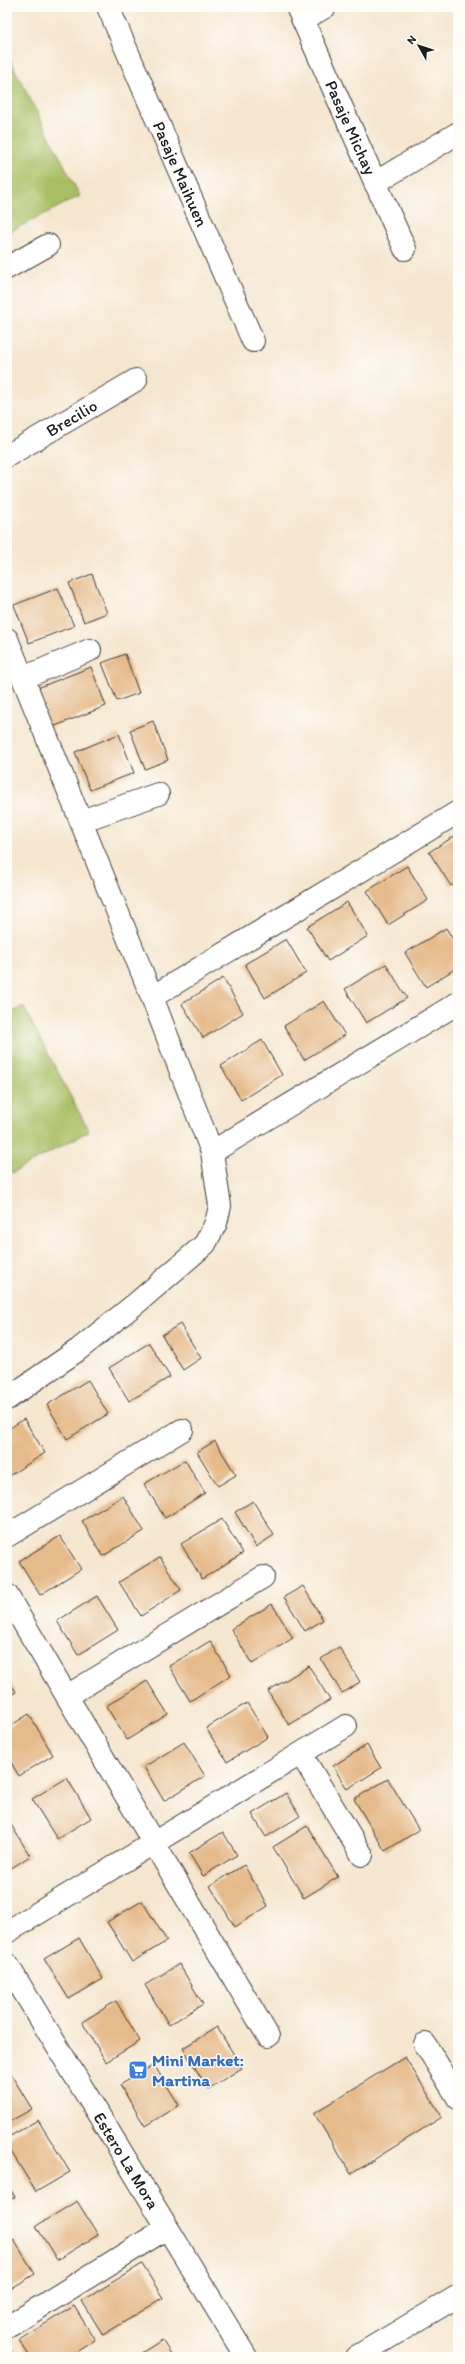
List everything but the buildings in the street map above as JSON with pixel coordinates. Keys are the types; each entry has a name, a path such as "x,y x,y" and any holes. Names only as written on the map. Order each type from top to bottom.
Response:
{"street":[{"name":"Pasaje Maihuen","path":"108,7 253,341"},
{"path":"300,14 325,7"},
{"name":"Pasaje Michay","path":"300,14 405,249"},
{"path":"375,183 458,133"},
{"path":"7,268 48,245"},
{"name":"Brecilio","path":"7,456 136,380"},
{"path":"7,639 152,997 212,1152 220,1206 216,1224 205,1244 139,1301 78,1350 7,1399"},
{"path":"23,678 90,650"},
{"path":"81,821 158,794"},
{"path":"152,997 458,812"},
{"path":"212,1152 458,1003"},
{"path":"7,1536 182,1430"},
{"path":"67,1696 263,1577"},
{"path":"7,1595 268,2036"},
{"path":"7,1932 346,1726"},
{"path":"301,1754 362,1854"},
{"name":"Estero La Mora","path":"7,1964 246,2357"},
{"path":"425,2044 458,2098"},
{"path":"11,2325 167,2228"},
{"path":"356,2357 458,2296"}],"green space":[{"path":"10,60 80,196 7,233 7,62"},
{"path":"23,1006 89,1131 12,1173 7,1164 7,1015"}],"place":[{"name":"Mini Market: Martina","path":"138,2070"}]}
